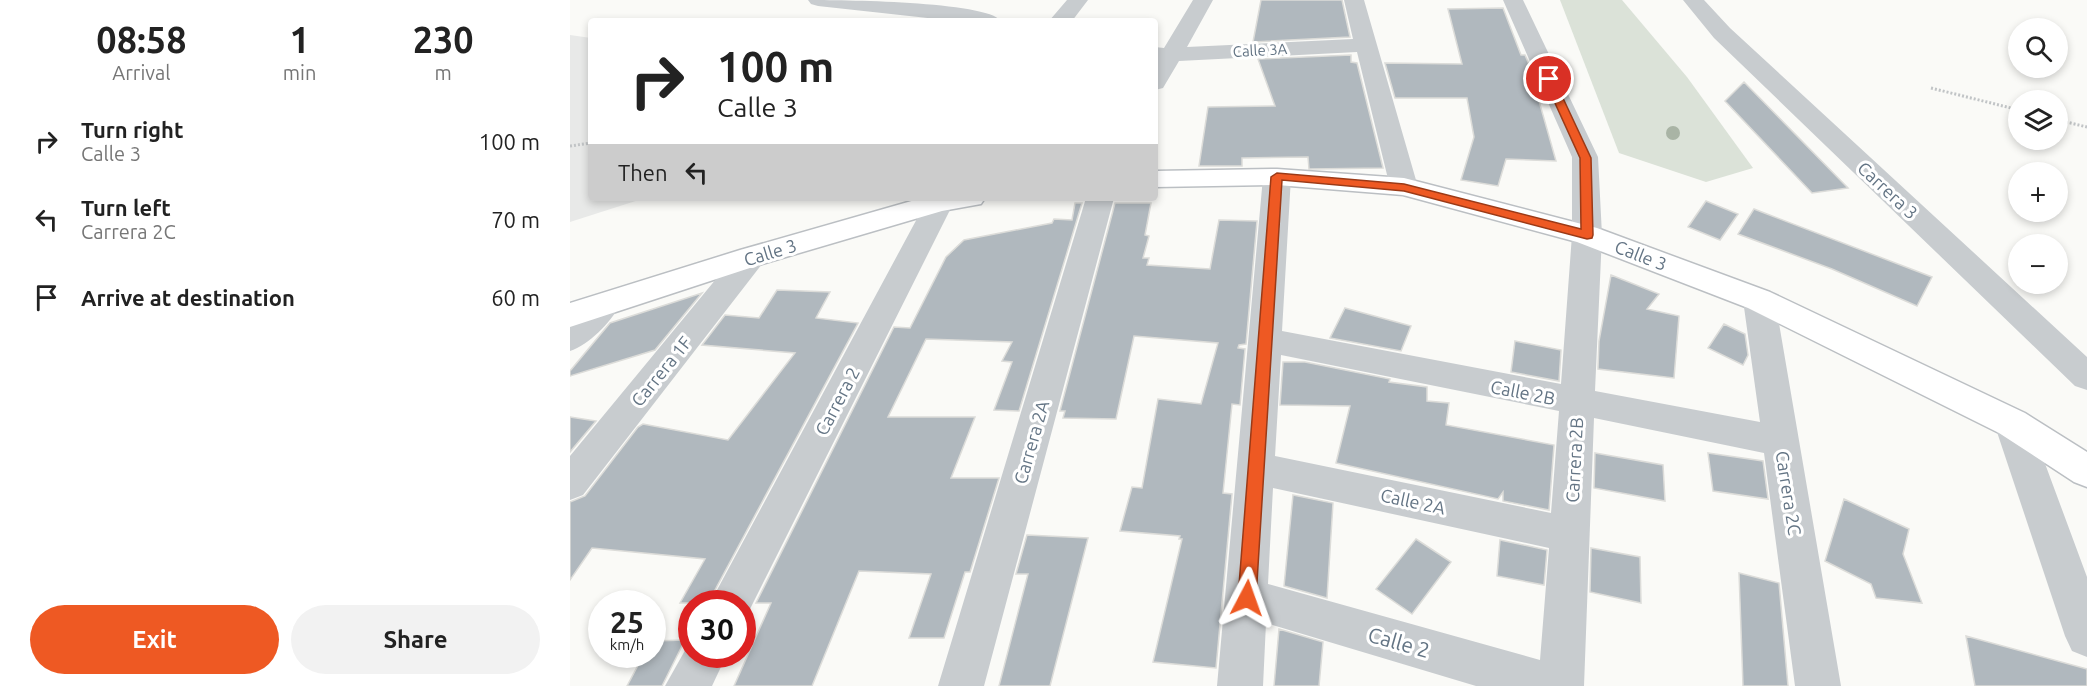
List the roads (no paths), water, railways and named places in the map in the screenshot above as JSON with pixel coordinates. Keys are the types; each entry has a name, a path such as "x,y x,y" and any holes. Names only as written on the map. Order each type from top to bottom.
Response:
{"main road":[{"name":"Calle 3","path":"1158,179 1277,177 1404,187 1587,235 1759,300 2012,423 2087,471"},
{"name":"Calle 3","path":"570,315 751,257 943,201"}],"street":[{"path":"818,0 867,2 981,18"},
{"path":"1062,18 1077,0"},
{"path":"1158,72 1163,54 1203,0"},
{"path":"1354,0 1404,187"},
{"path":"1513,0 1585,158 1587,235"},
{"name":"Carrera 3","path":"1693,0 1722,33 2087,377"},
{"name":"Calle 3A","path":"1163,54 1366,45"},
{"path":"1240,686 1277,177"},
{"name":"Carrera 2","path":"738,590 949,201"},
{"name":"Carrera 2A","path":"961,686 1099,201"},
{"name":"Carrera 2B","path":"1561,686 1587,235"},
{"name":"Carrera 1F","path":"570,484 751,257"},
{"name":"Carrera 2C","path":"1759,300 1818,686"},
{"path":"570,339 603,305"},
{"name":"Calle 2B","path":"1265,340 1780,441"},
{"path":"2012,423 2087,636"},
{"name":"Calle 2A","path":"1256,468 1570,535"},
{"name":"Calle 2","path":"1247,598 1552,686"},
{"path":"688,686 698,668"}]}
